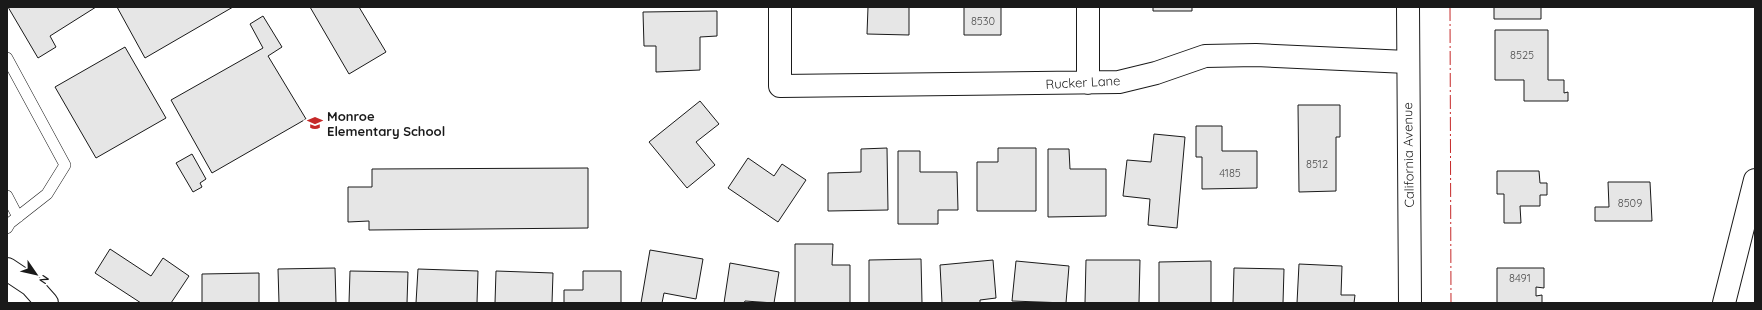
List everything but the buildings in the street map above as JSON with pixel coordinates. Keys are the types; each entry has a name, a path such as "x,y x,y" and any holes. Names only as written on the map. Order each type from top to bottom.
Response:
{"street":[{"name":"Rucker Lane","path":"780,7 780,86 1119,82 1156,73 1205,56 1256,55 1407,62"},
{"path":"1088,7 1088,83"},
{"name":"California Avenue","path":"1408,7 1407,62 1410,303"},
{"path":"1724,303 1755,180"},
{"path":"7,269 32,285 47,303"}],"lane":[{"path":"7,58 65,165 48,194 10,223 7,228"},
{"path":"7,196 18,217"}],"power":[{"path":"1450,7 1451,303"}],"place":[{"name":"Monroe Elementary School","path":"315,123"}]}
